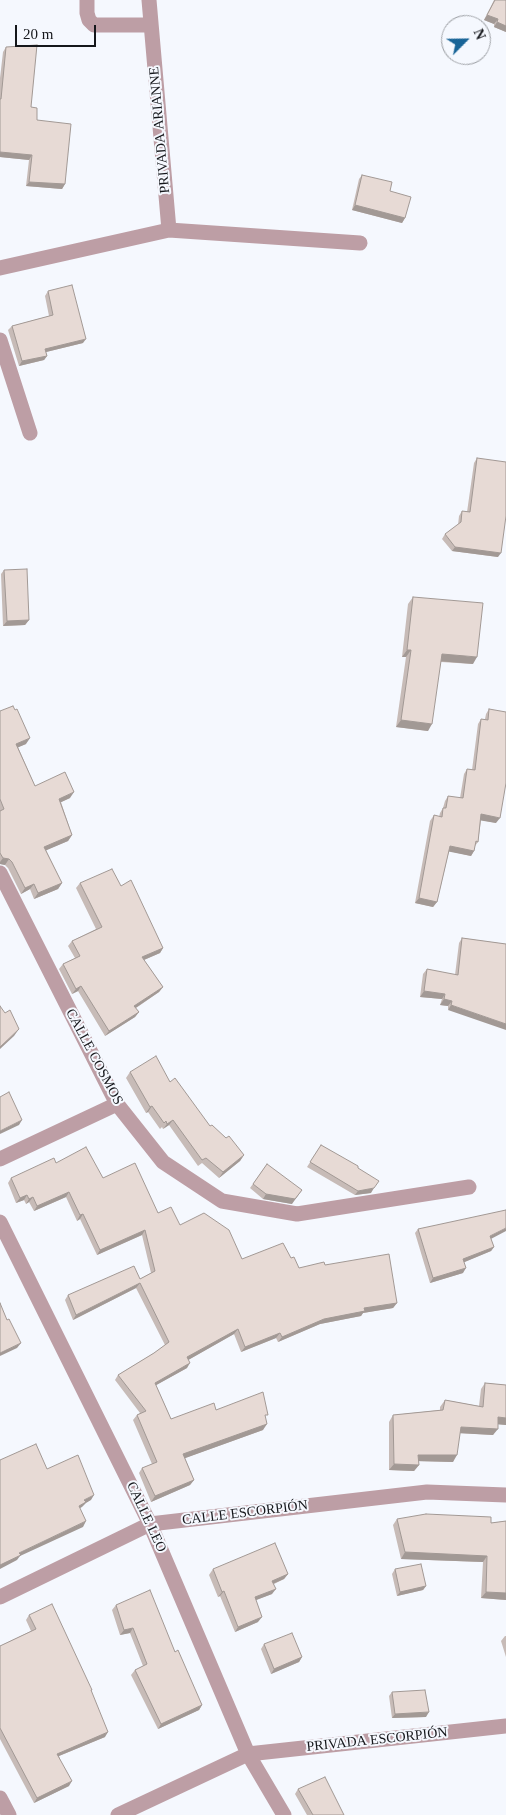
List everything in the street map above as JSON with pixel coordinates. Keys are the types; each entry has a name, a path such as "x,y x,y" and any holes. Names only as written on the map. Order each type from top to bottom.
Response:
{"street":[{"path":"87,0 87,13 89,20 94,26 151,25"},
{"name":"PRIVADA ARIANNE","path":"149,0 169,230"},
{"path":"0,268 169,230 360,243"},
{"path":"0,340 30,433"},
{"name":"CALLE COSMOS","path":"0,873 117,1104 163,1162 222,1201 296,1214 469,1187"},
{"path":"0,1159 117,1104"},
{"name":"CALLE LEO","path":"0,1222 150,1524 248,1754 284,1815"},
{"name":"CALLE ESCORPIÓN","path":"0,1597 150,1524 427,1492 506,1495"},
{"name":"PRIVADA ESCORPIÓN","path":"248,1754 506,1726"},
{"path":"118,1815 248,1754"},
{"path":"0,1798 9,1815"}],"building":[{"path":"495,0 506,0 506,26 497,22 498,19 487,15"},
{"path":"37,45 31,107 37,108 37,120 71,124 65,184 29,182 32,155 0,152 0,99 6,47"},
{"path":"362,175 392,182 390,191 411,197 405,218 355,205"},
{"path":"72,285 86,339 45,349 47,356 22,361 12,326 53,315 48,291"},
{"path":"477,458 506,462 506,516 501,553 455,547 445,534 461,522 462,511 470,512"},
{"path":"27,569 29,620 7,621 4,570"},
{"path":"413,597 483,603 477,657 442,654 432,724 401,720 411,650 407,650"},
{"path":"13,706 15,710 17,709 30,738 16,744 35,786 65,772 74,792 59,799 72,835 44,847 62,883 38,893 34,884 25,888 12,862 9,859 3,858 0,853 0,811 4,809 0,799 0,711"},
{"path":"489,709 506,712 506,783 500,818 481,814 478,842 476,841 474,851 450,846 437,902 419,898 434,815 442,817 443,808 446,808 448,796 463,798 467,769 475,770 481,719 488,720"},
{"path":"112,869 121,886 131,880 163,948 142,957 163,987 134,1006 139,1012 109,1031 81,986 76,989 63,964 80,956 72,941 102,927 80,883"},
{"path":"462,938 506,944 506,1024 451,1005 452,1001 444,999 445,994 424,991 427,969 458,975"},
{"path":"0,1006 5,1013 10,1010 19,1029 0,1047"},
{"path":"156,1056 170,1082 175,1078 210,1126 212,1125 226,1138 229,1136 244,1155 223,1172 206,1158 202,1160 173,1120 167,1124 166,1121 164,1123 152,1106 150,1107 130,1072"},
{"path":"9,1092 22,1120 0,1131 0,1097"},
{"path":"321,1145 358,1166 358,1168 379,1181 374,1188 358,1191 310,1162"},
{"path":"86,1147 103,1178 135,1163 158,1213 171,1207 180,1225 204,1213 229,1230 242,1259 283,1243 291,1258 294,1257 299,1268 324,1262 325,1265 389,1254 397,1303 364,1308 365,1311 324,1319 282,1337 280,1333 245,1347 238,1329 187,1357 190,1363 155,1383 171,1419 214,1403 216,1410 263,1392 268,1415 265,1415 267,1424 183,1454 194,1480 155,1496 142,1468 157,1462 137,1415 146,1411 118,1375 169,1342 140,1283 76,1315 68,1295 134,1266 140,1279 155,1271 145,1230 100,1250 83,1214 80,1215 69,1192 37,1206 33,1197 29,1199 27,1195 20,1198 11,1178 54,1158 56,1163"},
{"path":"267,1164 302,1190 295,1199 266,1194 253,1184"},
{"path":"506,1210 506,1228 490,1236 494,1247 463,1259 466,1268 433,1278 418,1229"},
{"path":"0,1303 7,1320 9,1319 21,1343 0,1353"},
{"path":"485,1383 506,1385 506,1418 498,1417 498,1429 461,1427 457,1455 418,1455 419,1465 394,1464 393,1415 443,1410 445,1400 483,1407"},
{"path":"36,1444 47,1469 78,1455 94,1495 84,1500 86,1502 79,1506 86,1521 19,1553 21,1555 0,1565 0,1460"},
{"path":"426,1514 491,1517 491,1523 506,1521 506,1593 486,1592 487,1556 405,1552 397,1519"},
{"path":"275,1543 288,1574 272,1581 276,1589 255,1597 262,1617 238,1627 213,1569"},
{"path":"421,1564 426,1586 400,1592 395,1569"},
{"path":"150,1590 175,1652 178,1650 202,1705 161,1724 135,1670 147,1664 133,1628 124,1630 116,1605"},
{"path":"52,1604 92,1690 108,1732 57,1754 72,1781 37,1798 0,1728 0,1646 36,1629 29,1615"},
{"path":"292,1633 302,1657 274,1669 264,1644"},
{"path":"425,1690 429,1712 395,1714 392,1692"},
{"path":"325,1777 344,1815 313,1815 298,1789"}]}
